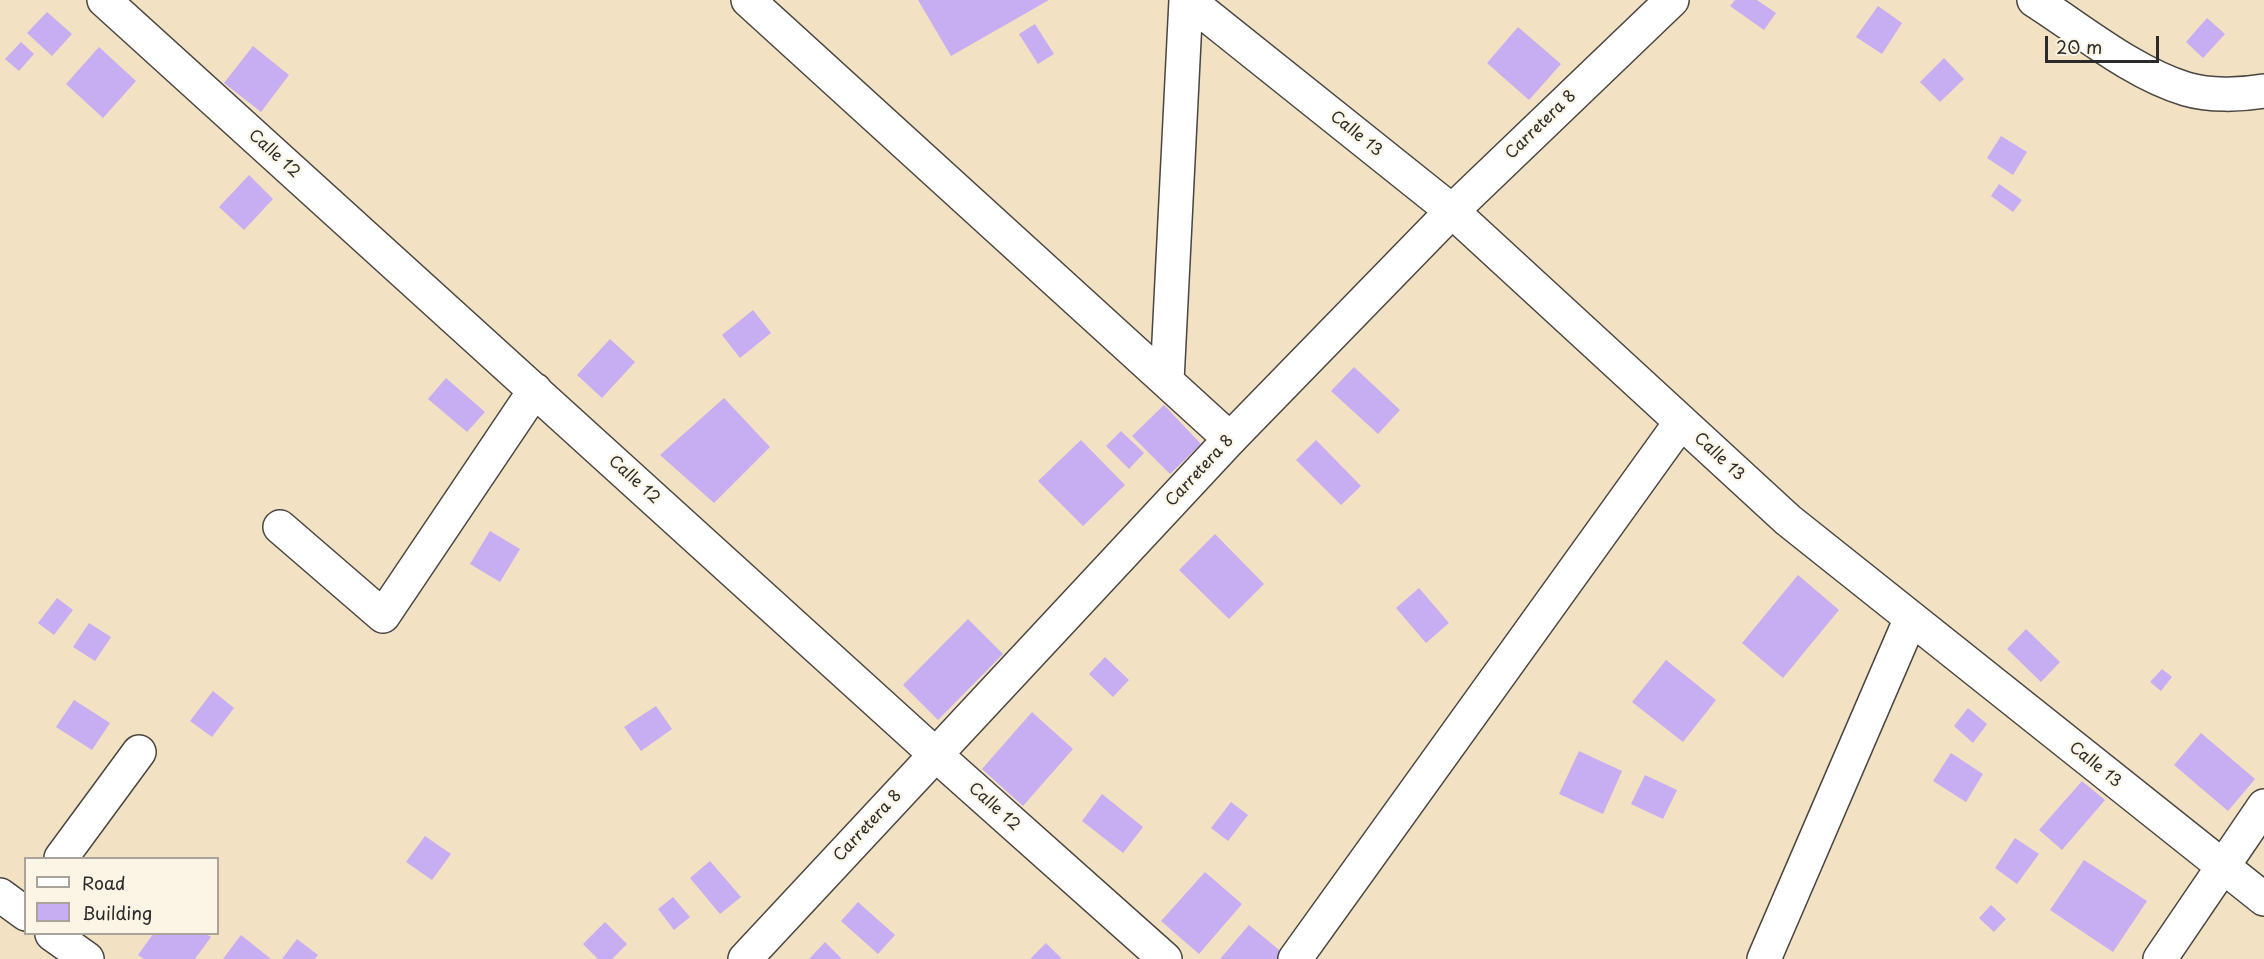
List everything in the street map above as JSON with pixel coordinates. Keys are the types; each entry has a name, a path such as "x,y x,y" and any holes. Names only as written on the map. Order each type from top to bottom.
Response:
{"street":[{"name":"Calle 12","path":"104,0 935,754 1165,959"},
{"path":"748,0 1230,439"},
{"path":"1167,381 1187,0"},
{"name":"Calle 13","path":"1187,0 1452,211 1788,520 2264,899"},
{"name":"Carretera 8","path":"745,959 1230,439 1452,211 1672,0"},
{"path":"2034,0 2150,75 2188,90 2242,95 2264,91"},
{"path":"280,527 383,616 535,390"},
{"path":"1295,959 1681,422"},
{"path":"1764,959 1911,618"},
{"path":"62,857 140,752"},
{"path":"2160,959 2264,806"},
{"path":"55,935 87,959"}],"building":[{"path":"918,0 1049,0 951,56"},
{"path":"1735,0 1757,0 1776,13 1764,30 1730,6"},
{"path":"1878,6 1902,23 1882,54 1856,37"},
{"path":"47,12 72,34 52,56 27,33"},
{"path":"2207,18 2225,34 2203,58 2186,42"},
{"path":"1035,24 1054,54 1038,64 1019,34"},
{"path":"1518,27 1561,64 1529,100 1487,63"},
{"path":"21,42 34,54 19,71 5,59"},
{"path":"253,46 289,75 261,112 224,83"},
{"path":"99,47 136,81 103,118 66,84"},
{"path":"1944,58 1964,79 1940,102 1920,82"},
{"path":"2001,136 2027,152 2013,175 1987,158"},
{"path":"249,175 273,199 244,230 219,207"},
{"path":"1999,184 2022,200 2013,212 1991,196"},
{"path":"753,310 771,333 740,358 722,335"},
{"path":"610,339 635,362 602,398 577,375"},
{"path":"1354,367 1400,410 1378,434 1331,391"},
{"path":"446,378 485,412 467,432 428,399"},
{"path":"724,398 770,447 714,503 660,455"},
{"path":"1164,405 1201,444 1170,474 1132,436"},
{"path":"1121,431 1144,453 1129,469 1106,446"},
{"path":"1081,440 1125,485 1083,526 1038,481"},
{"path":"1316,440 1361,486 1341,505 1296,460"},
{"path":"490,531 520,549 500,582 470,564"},
{"path":"1215,534 1264,584 1229,619 1179,570"},
{"path":"1798,575 1839,610 1783,678 1742,643"},
{"path":"1419,588 1449,623 1426,643 1396,608"},
{"path":"57,598 73,610 54,635 38,623"},
{"path":"968,619 1003,654 938,720 903,685"},
{"path":"89,623 111,637 95,661 73,647"},
{"path":"2026,629 2060,662 2041,682 2007,649"},
{"path":"1105,657 1129,680 1113,697 1089,674"},
{"path":"1666,660 1716,700 1683,742 1632,702"},
{"path":"2162,669 2172,677 2161,691 2150,682"},
{"path":"213,691 234,708 212,737 190,721"},
{"path":"74,700 110,723 92,750 56,727"},
{"path":"656,706 672,729 641,751 624,727"},
{"path":"1968,708 1987,724 1973,743 1954,726"},
{"path":"1032,712 1073,749 1023,806 982,769"},
{"path":"2201,733 2255,779 2228,811 2174,765"},
{"path":"1579,751 1622,771 1603,814 1559,794"},
{"path":"1951,753 1983,774 1966,802 1933,781"},
{"path":"1645,775 1677,790 1663,819 1631,804"},
{"path":"2082,781 2105,800 2062,850 2039,830"},
{"path":"1102,794 1143,827 1123,853 1082,821"},
{"path":"1231,802 1248,815 1228,841 1211,828"},
{"path":"425,836 451,854 432,880 406,862"},
{"path":"2015,838 2039,854 2017,884 1995,868"},
{"path":"2084,860 2147,901 2113,952 2050,910"},
{"path":"710,861 741,897 720,914 690,878"},
{"path":"1205,872 1242,904 1199,954 1161,921"},
{"path":"673,897 690,917 674,930 658,909"},
{"path":"858,902 895,935 878,954 841,921"},
{"path":"1991,905 2006,919 1994,932 1979,918"},
{"path":"605,922 627,944 612,959 598,959 583,944"},
{"path":"1249,925 1290,959 1220,959"},
{"path":"152,935 208,935 211,937 195,959 144,959 138,955"},
{"path":"241,935 271,959 223,959"},
{"path":"297,939 318,955 315,959 282,959"},
{"path":"825,942 842,959 809,959"},
{"path":"1046,943 1062,959 1030,959"}]}
